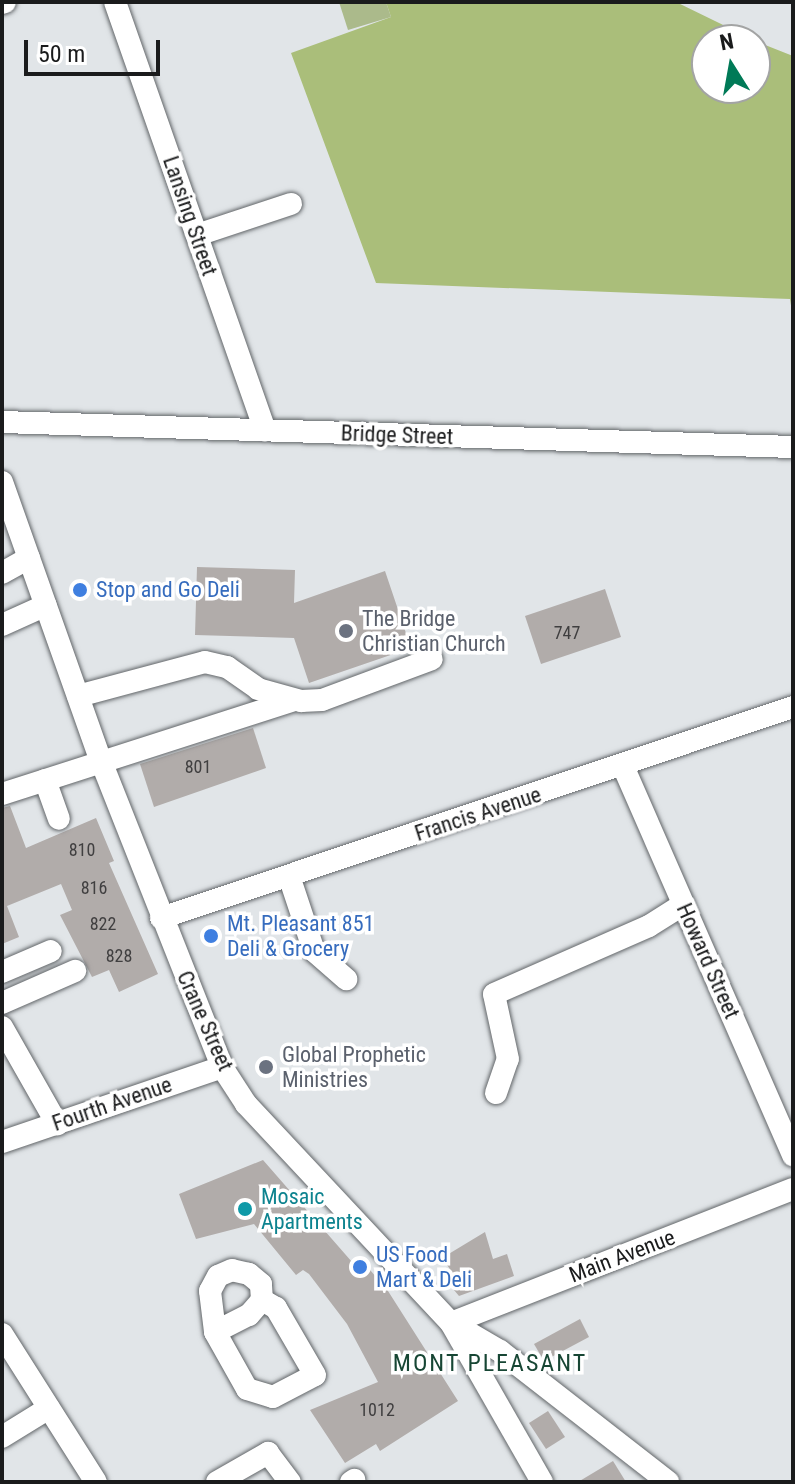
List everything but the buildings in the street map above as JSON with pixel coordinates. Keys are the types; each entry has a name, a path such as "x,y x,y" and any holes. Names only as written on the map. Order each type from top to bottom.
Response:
{"street":[{"name":"Lansing Street","path":"115,2 265,431"},
{"path":"197,235 291,204"},
{"name":"Bridge Street","path":"2,422 793,447"},
{"name":"Crane Street","path":"2,482 101,761 222,1067 246,1104 451,1323 542,1482"},
{"path":"2,573 29,558"},
{"path":"2,625 46,605"},
{"path":"78,696 205,662 227,667 258,689 295,699 322,700 432,659"},
{"path":"2,794 295,699"},
{"name":"Francis Avenue","path":"161,918 793,707"},
{"name":"Howard Street","path":"623,766 793,1155"},
{"path":"45,780 59,819"},
{"path":"289,876 314,951 346,979"},
{"path":"496,1093 508,1059 494,994 649,926 684,904"},
{"path":"2,972 51,951"},
{"path":"2,1003 75,971"},
{"path":"2,1027 57,1124"},
{"name":"Fourth Avenue","path":"2,1142 222,1067"},
{"name":"Main Avenue","path":"451,1323 793,1189"},
{"path":"215,1332 249,1315 262,1300 261,1284 249,1274 232,1270 218,1276 210,1291 215,1332 256,1395 273,1397 315,1375 276,1308 262,1300"},
{"path":"451,1323 500,1351 668,1482"},
{"path":"2,1334 96,1482"},
{"path":"2,1437 49,1408"},
{"path":"217,1482 268,1453 290,1482"}],"green space":[{"path":"339,2 386,2 391,17 348,30"},
{"path":"386,2 676,2 721,24 691,24 691,104 771,104 771,47 793,56 793,319 790,299 376,283 291,53 391,17"}],"place":[{"name":"Stop and Go Deli","path":"80,590"},
{"name":"The Bridge Christian Church","path":"346,631"},
{"name":"Mt. Pleasant 851 Deli & Grocery","path":"211,936"},
{"name":"Global Prophetic Ministries","path":"266,1067"},
{"name":"Mosaic Apartments","path":"245,1209"},
{"name":"US Food Mart & Deli","path":"360,1267"}],"district":[{"name":"MONT PLEASANT","path":"490,1364"}]}
